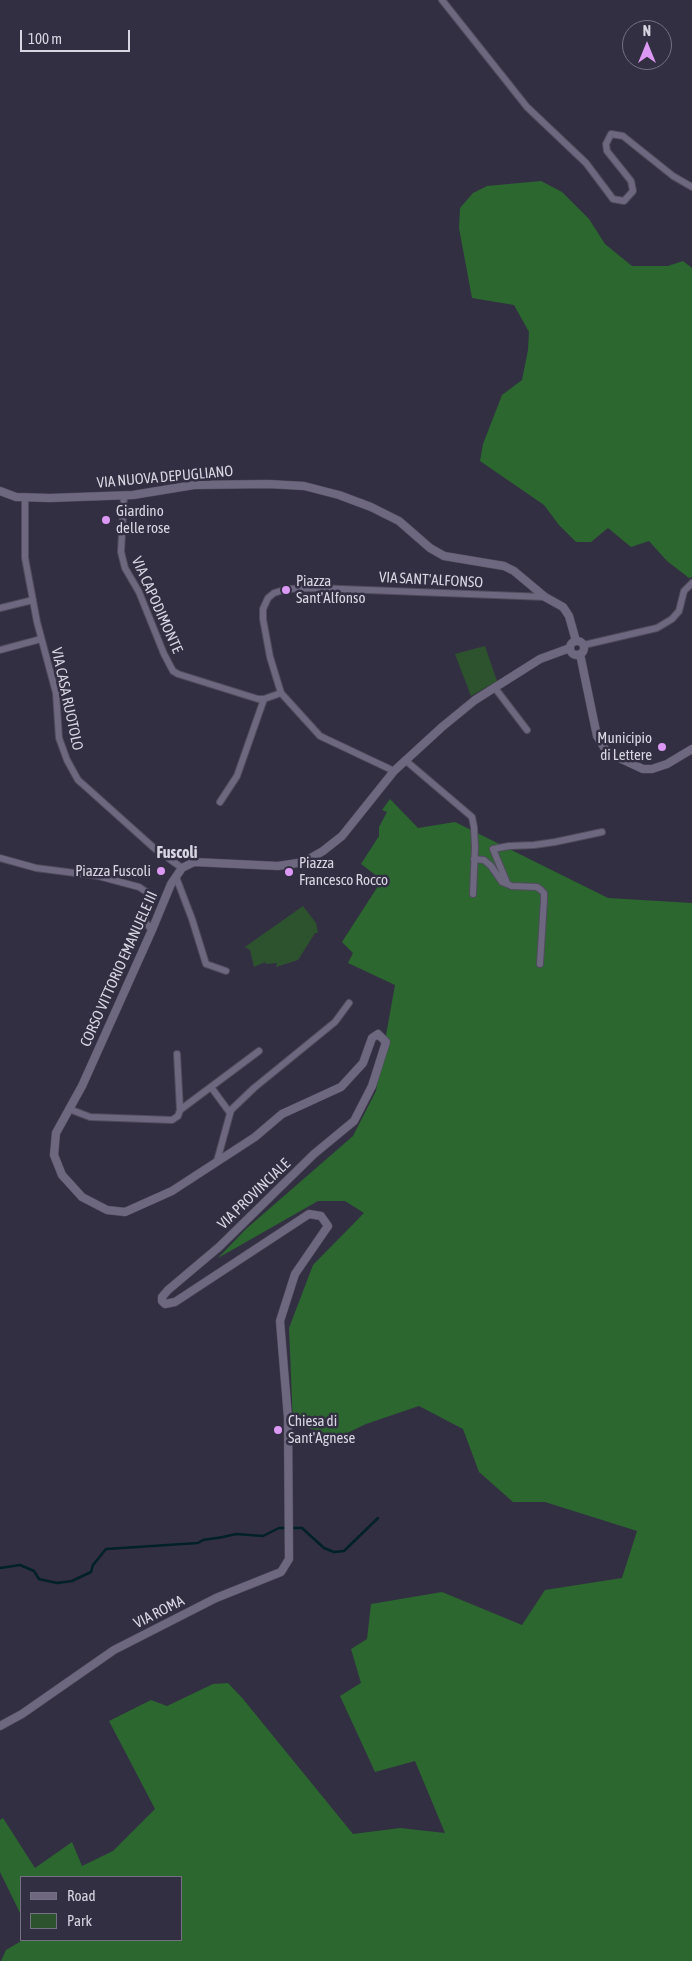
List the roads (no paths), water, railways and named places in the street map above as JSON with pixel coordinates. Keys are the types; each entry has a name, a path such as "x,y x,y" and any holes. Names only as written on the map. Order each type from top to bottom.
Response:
{"street":[{"path":"442,0 527,107 586,163 613,198 624,201 633,191 630,181 608,151 606,144 611,134 623,136 673,176 692,187"},
{"name":"VIA NUOVA DEPUGLIANO","path":"0,491 25,498 124,496 194,485 268,484 313,488 355,501 399,521 430,548 444,556 504,566 514,571 545,597 563,607 569,616 576,641"},
{"name":"VIA CAPODIMONTE","path":"124,496 121,552 125,568 139,592 173,671 187,677 264,699"},
{"name":"VIA CASA RUOTOLO","path":"25,498 26,558 41,639 56,694 59,738 67,760 74,774 86,787 154,848 182,868"},
{"path":"584,646 657,628 672,619 679,611 684,591 692,583"},
{"name":"VIA SANT'ALFONSO","path":"281,692 270,657 263,619 263,609 268,598 274,593 287,589 316,588 545,597"},
{"path":"0,608 33,600"},
{"name":"VIA CASA RUOTOLO","path":"0,650 41,639"},
{"path":"182,868 194,862 278,866 304,862 323,851 342,836 394,771 475,700 540,658 570,648 571,644 576,641 580,641 584,646 583,652 580,654 597,736 605,749 615,756 643,769 652,769 666,764 692,749"},
{"path":"570,648 575,654 580,654"},
{"path":"495,688 527,730"},
{"path":"220,802 237,776 264,699 281,692 320,736 394,771"},
{"path":"405,760 472,817 474,828 473,894"},
{"path":"507,883 493,850 509,846 555,842 602,832"},
{"path":"0,858 36,868 98,876 139,886 148,894 144,922 152,930"},
{"path":"474,859 484,860 491,866 502,882 512,886 542,890 544,894 540,964"},
{"name":"CORSO VITTORIO EMANUELE III","path":"54,1155 56,1133 82,1086 152,930 170,884 182,868"},
{"path":"176,877 206,964 226,971"},
{"path":"217,1161 230,1113 254,1088 335,1022 349,1003"},
{"name":"VIA PROVINCIALE","path":"54,1155 62,1175 82,1197 107,1210 125,1212 172,1191 255,1136 282,1114 341,1088 363,1063 372,1038 378,1034 386,1042 372,1086 354,1121 314,1154 219,1246 162,1297 162,1301 165,1304 175,1302 309,1214 321,1216 328,1226 295,1274 280,1321 288,1415 289,1506"},
{"path":"180,1110 259,1051"},
{"path":"69,1109 90,1117 172,1120 178,1116 180,1110 177,1054"},
{"path":"211,1087 230,1113"},
{"name":"VIA ROMA","path":"0,1726 22,1714 114,1650 216,1598 281,1572 286,1565 290,1553 289,1506"}],"waterway":[{"path":"0,1568 20,1565 34,1571 39,1579 57,1583 72,1581 91,1572 93,1565 106,1549 198,1543 203,1540 236,1534 263,1536 279,1528 302,1528 324,1548 334,1552 344,1551 378,1518"}],"place":[{"name":"Giardino delle rose","path":"106,520"},
{"name":"Piazza Sant'Alfonso","path":"286,590"},
{"name":"Municipio di Lettere","path":"662,747"},
{"name":"Piazza Fuscoli","path":"161,871"},
{"name":"Piazza Francesco Rocco","path":"289,872"},
{"name":"Chiesa di Sant'Agnese","path":"278,1430"}],"district":[{"name":"Fuscoli","path":"177,853"}]}
